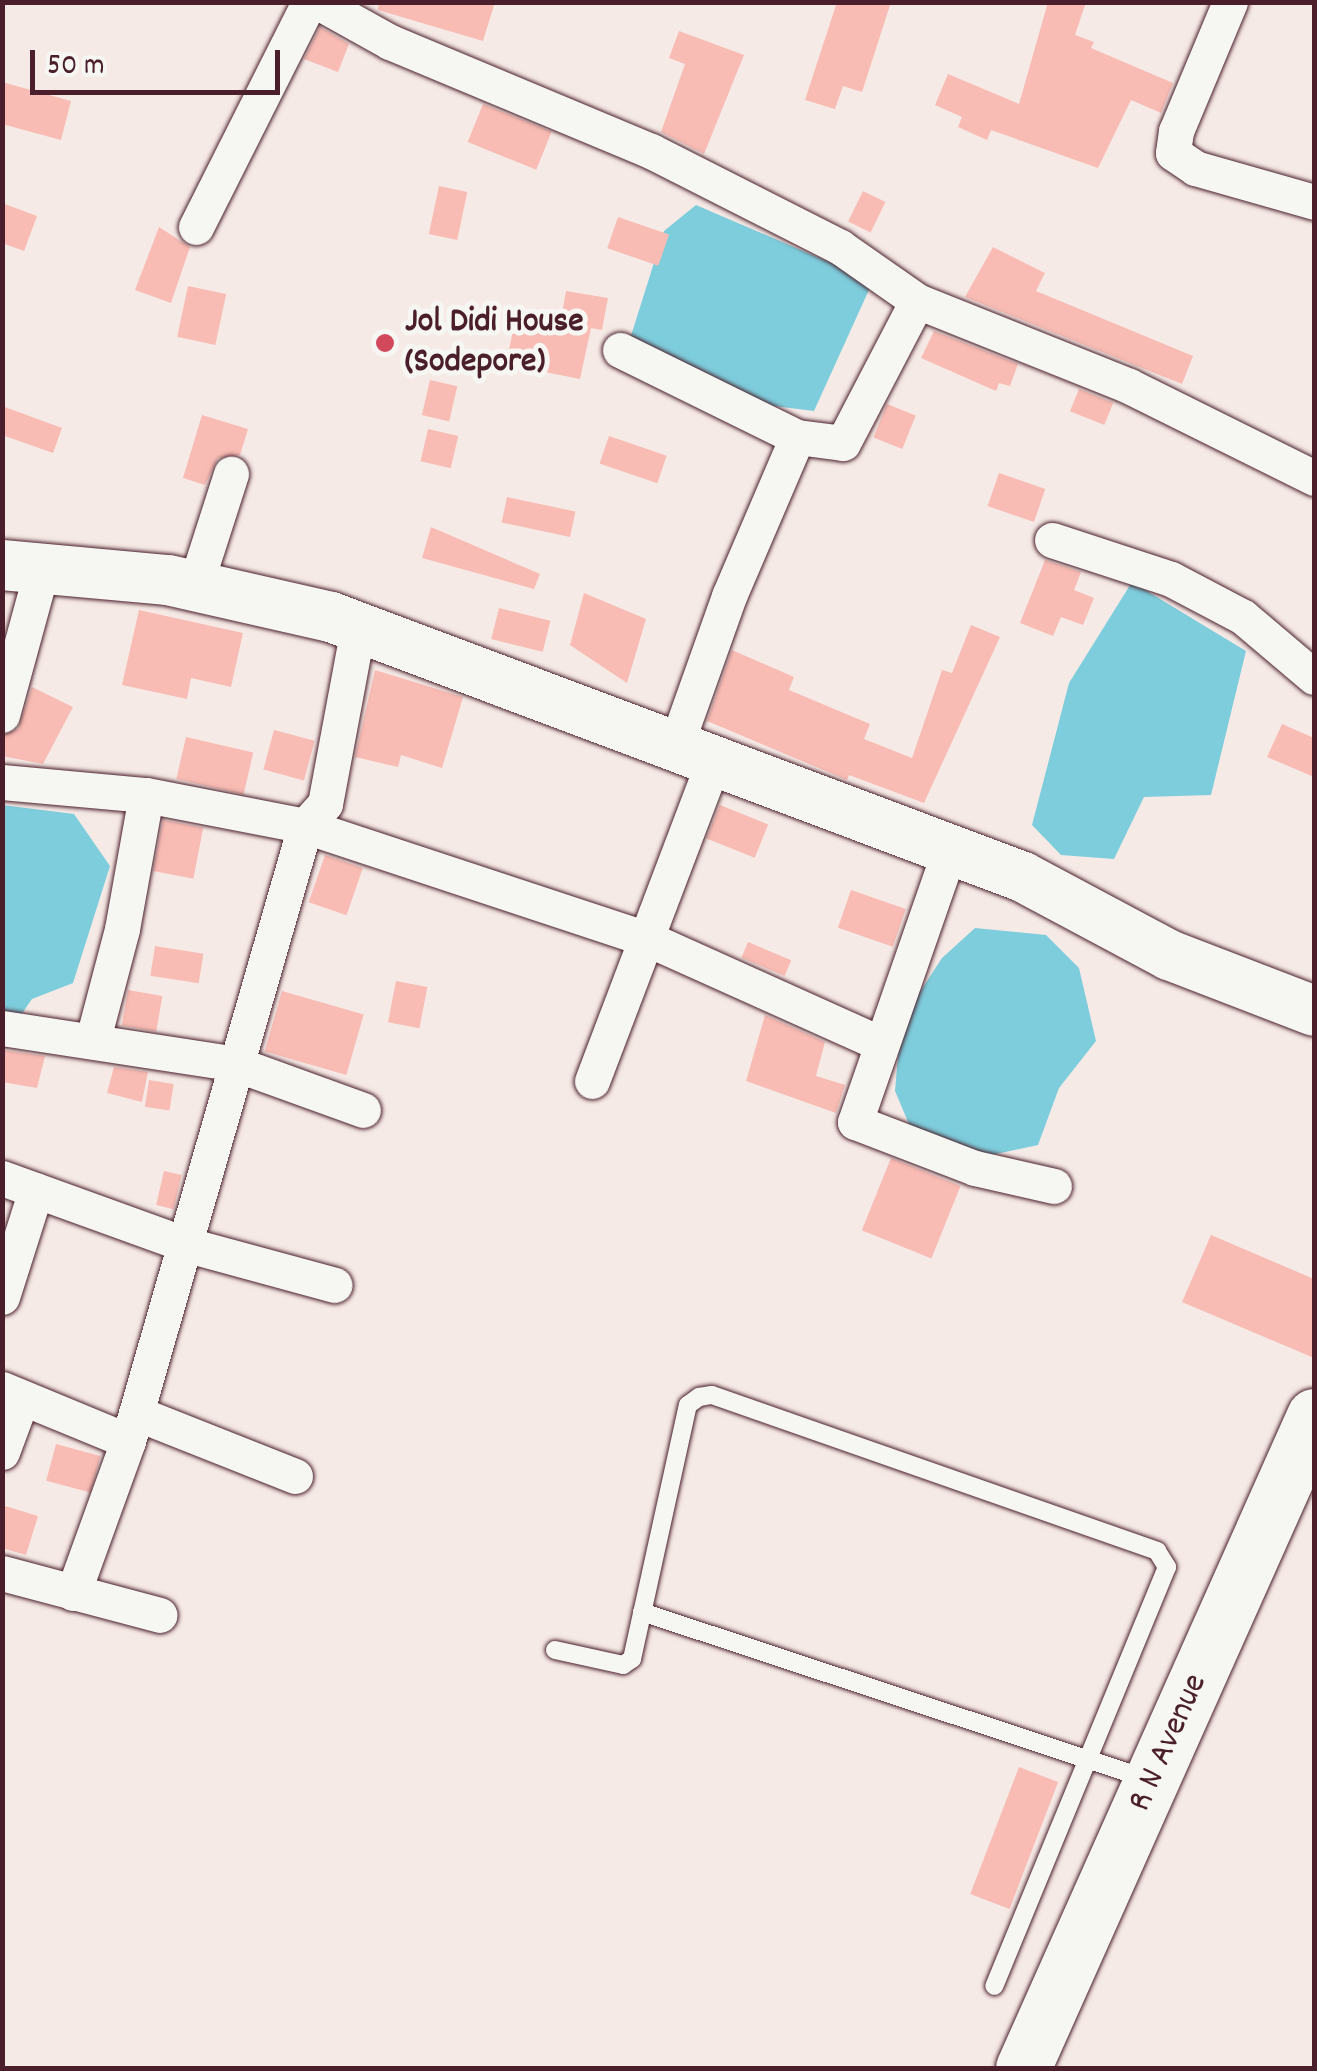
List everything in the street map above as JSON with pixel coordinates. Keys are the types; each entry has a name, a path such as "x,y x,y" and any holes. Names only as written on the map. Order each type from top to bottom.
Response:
{"main road":[{"name":"R N Avenue","path":"1023,2068 1314,1416"}],"street":[{"path":"196,227 309,2"},
{"path":"318,2 390,42 652,150 840,247 917,302 1130,386 1314,478"},
{"path":"1230,2 1176,131 1173,153 1195,168 1314,202"},
{"path":"620,350 797,437 843,443 917,302"},
{"path":"592,1081 650,940 729,596 797,437"},
{"path":"194,586 230,474"},
{"path":"1052,540 1172,579 1243,617 1314,677"},
{"path":"2,715 22,567 194,586 358,627 950,849 1023,877 1170,955 1314,1011"},
{"path":"73,1593 132,1427 305,826 324,804 358,627"},
{"path":"2,782 146,795 305,826 650,940 880,1044"},
{"path":"93,1038 122,929 146,795"},
{"path":"950,849 855,1122 976,1168 1054,1186"},
{"path":"2,1028 93,1038 236,1064 364,1110"},
{"path":"2,1178 184,1244 335,1284"},
{"path":"2,1297 36,1190"},
{"path":"2,1452 12,1393 294,1476"},
{"path":"6,1583 73,1593 160,1615"}],"lane":[{"path":"555,1650 622,1665 632,1659 688,1404 712,1396 1158,1552 1167,1567 994,1986"},
{"path":"642,1612 1152,1781"}],"water":[{"path":"696,205 873,281 814,411 701,397 629,342 664,231"},
{"path":"1132,582 1246,651 1211,795 1144,797 1114,859 1061,855 1032,825 1069,683"},
{"path":"2,805 74,814 110,866 73,983 32,999 12,1028 2,1027"},
{"path":"975,928 1046,935 1079,968 1096,1041 1059,1088 1038,1145 982,1157 914,1136 895,1091 901,1021 942,958"}],"building":[{"path":"379,2 495,2 483,41 378,10"},
{"path":"837,2 891,2 862,92 843,86 835,109 805,100"},
{"path":"1048,2 1086,2 1075,35 1094,42 1091,48 1173,83 1161,113 1131,100 1098,168 991,130 987,140 958,127 962,117 935,105 948,74 1019,104"},
{"path":"320,27 349,44 338,72 304,59"},
{"path":"679,31 744,55 704,154 661,132 685,64 669,58"},
{"path":"2,82 71,101 61,140 2,124"},
{"path":"483,104 552,132 536,170 468,142"},
{"path":"439,186 467,192 457,240 429,234"},
{"path":"863,191 885,202 871,233 848,222"},
{"path":"2,203 37,216 24,251 2,243"},
{"path":"618,217 669,235 658,266 607,248"},
{"path":"159,227 190,247 171,303 135,290"},
{"path":"993,247 1045,273 1036,291 1193,356 1182,384 965,297"},
{"path":"188,286 226,294 215,345 177,337"},
{"path":"566,291 608,298 602,330 591,328 580,379 506,364 515,321 559,330"},
{"path":"934,331 1018,364 1010,386 999,383 996,391 921,358"},
{"path":"430,380 457,386 449,421 422,415"},
{"path":"1079,389 1113,403 1104,425 1070,411"},
{"path":"887,404 916,416 902,449 874,437"},
{"path":"2,406 62,428 53,453 2,435"},
{"path":"202,415 248,429 240,455 218,458 205,485 183,478"},
{"path":"428,429 458,436 451,468 421,461"},
{"path":"609,436 667,456 657,483 600,463"},
{"path":"999,473 1045,489 1034,522 988,506"},
{"path":"507,497 575,512 570,537 502,522"},
{"path":"431,527 540,574 534,589 422,558"},
{"path":"1045,560 1081,572 1074,590 1094,598 1083,625 1061,617 1053,636 1020,623"},
{"path":"584,593 646,619 627,683 570,645"},
{"path":"499,608 550,621 543,652 491,639"},
{"path":"139,610 243,633 231,687 191,678 187,699 122,685"},
{"path":"971,625 1000,637 924,803 849,775 847,780 707,721 732,650 794,677 789,690 870,724 864,739 912,758 942,670 952,673"},
{"path":"375,670 463,697 442,768 401,755 398,767 355,757"},
{"path":"32,687 73,707 43,764 2,756 2,736 18,729"},
{"path":"1282,724 1314,738 1314,777 1267,757"},
{"path":"274,730 315,741 304,780 263,770"},
{"path":"186,737 253,753 244,794 176,779"},
{"path":"720,805 768,824 755,858 707,838"},
{"path":"163,820 203,828 193,879 153,871"},
{"path":"325,855 363,868 347,915 309,902"},
{"path":"851,890 906,909 893,947 838,928"},
{"path":"748,942 791,960 785,976 741,958"},
{"path":"155,946 203,954 199,983 150,976"},
{"path":"396,981 427,987 419,1028 388,1022"},
{"path":"128,990 162,996 156,1032 122,1025"},
{"path":"282,991 364,1014 346,1075 265,1052"},
{"path":"765,1015 825,1042 816,1076 845,1085 836,1113 746,1081"},
{"path":"2,1050 45,1056 37,1088 2,1082"},
{"path":"114,1067 148,1072 142,1102 107,1093"},
{"path":"149,1080 174,1084 169,1111 145,1107"},
{"path":"891,1158 961,1186 931,1258 862,1230"},
{"path":"164,1171 182,1175 174,1209 156,1205"},
{"path":"1211,1235 1314,1279 1314,1358 1182,1302"},
{"path":"56,1444 100,1456 91,1493 46,1481"},
{"path":"2,1505 38,1516 26,1555 2,1548"},
{"path":"1019,1767 1058,1782 1009,1909 970,1894"}],"place":[{"name":"Jol Didi House (Sodepore)","path":"385,343"}]}
